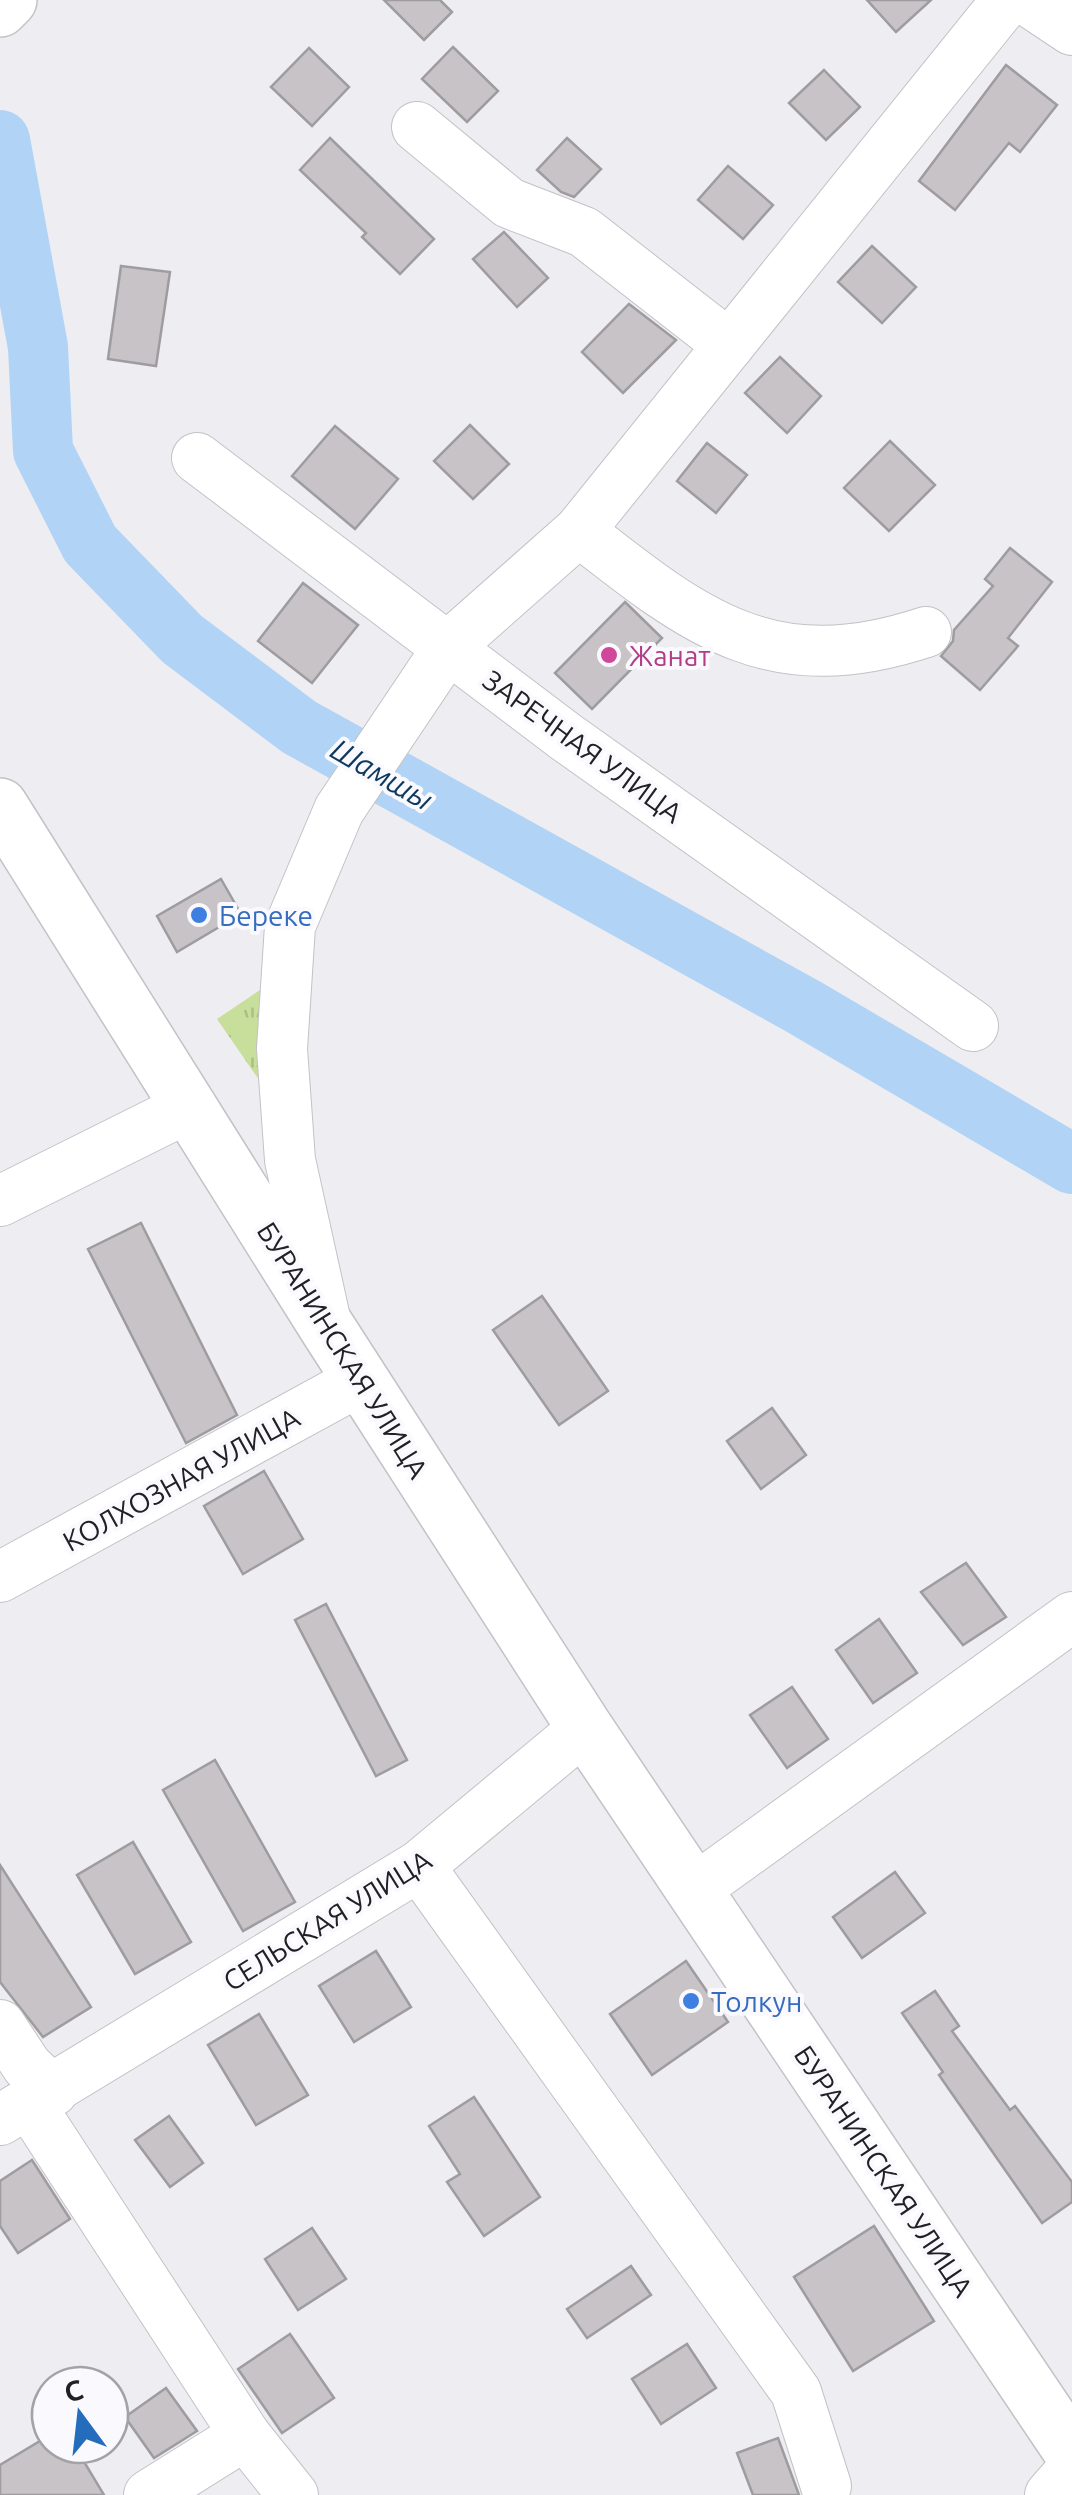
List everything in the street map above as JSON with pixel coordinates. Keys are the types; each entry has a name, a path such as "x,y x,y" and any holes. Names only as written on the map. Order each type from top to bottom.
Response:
{"main road":[{"path":"0,9 8,0"},
{"name":"БУРАНИНСКАЯ УЛИЦА","path":"0,806 361,1380 586,1728 1072,2452"}],"street":[{"path":"328,1328 290,1160 282,1049 290,926 339,810 449,646 580,531 1007,0"},
{"path":"1027,0 1072,30"},
{"path":"418,127 508,202 584,232 729,346"},
{"name":"ЗАРЕЧНАЯ УЛИЦА","path":"197,458 566,737 973,1026"},
{"path":"580,531 658,593 774,650 837,654 882,647 926,632"},
{"path":"0,1201 192,1106"},
{"name":"КОЛХОЗНАЯ УЛИЦА","path":"0,1578 361,1380"},
{"path":"695,1889 1072,1617"},
{"name":"СЕЛЬСКАЯ УЛИЦА","path":"28,2106 420,1866 586,1728"},
{"path":"420,1866 796,2392 826,2486"},
{"path":"0,2025 27,2066 28,2106 245,2434 293,2495"},
{"path":"149,2495 245,2434"},
{"path":"1050,2495 1072,2470"}],"green space":[{"path":"269,984 264,1087 217,1019"}],"building":[{"path":"384,0 440,0 452,12 424,40"},
{"path":"867,0 931,0 896,32"},
{"path":"453,47 498,91 467,122 422,79"},
{"path":"309,48 349,87 312,126 271,87"},
{"path":"1006,65 1057,105 1020,152 1009,143 955,210 919,181"},
{"path":"824,70 860,107 826,140 789,103"},
{"path":"330,138 434,239 400,274 362,237 366,233 300,170"},
{"path":"567,138 601,169 574,197 561,192 537,170"},
{"path":"728,166 773,205 743,239 698,200"},
{"path":"504,232 548,278 517,307 473,259"},
{"path":"872,246 916,287 882,323 838,282"},
{"path":"121,266 170,272 156,366 108,359"},
{"path":"629,304 676,340 623,393 582,352"},
{"path":"780,357 821,396 787,433 745,393"},
{"path":"470,425 509,464 473,499 434,461"},
{"path":"335,426 398,479 355,529 292,476"},
{"path":"890,441 935,485 889,531 844,488"},
{"path":"707,443 747,475 716,513 677,481"},
{"path":"1010,548 1052,582 1008,638 1018,646 980,690 941,656 953,641 954,630 993,586 985,579"},
{"path":"303,583 358,625 312,683 258,641"},
{"name":"Жанат","path":"625,602 662,638 592,709 555,673"},
{"name":"Береке","path":"221,879 241,914 177,952 157,916"},
{"path":"141,1223 237,1415 186,1443 88,1249"},
{"path":"542,1296 608,1391 559,1425 493,1330"},
{"path":"772,1408 806,1455 761,1489 727,1441"},
{"path":"264,1471 303,1539 243,1574 204,1506"},
{"path":"966,1563 1006,1617 963,1645 921,1592"},
{"path":"326,1604 407,1760 376,1776 295,1620"},
{"path":"879,1619 917,1673 873,1703 836,1650"},
{"path":"792,1687 828,1739 787,1768 750,1715"},
{"path":"215,1760 295,1902 243,1931 163,1790"},
{"path":"133,1842 191,1942 135,1974 77,1875"},
{"path":"0,1865 91,2007 43,2037 0,1982"},
{"path":"895,1872 925,1913 862,1958 833,1917"},
{"path":"376,1951 411,2007 354,2042 319,1986"},
{"path":"686,1961 728,2022 652,2075 610,2014"},
{"path":"935,1991 959,2026 952,2031 1010,2110 1015,2106 1072,2182 1072,2202 1042,2223 939,2075 943,2072 902,2013"},
{"path":"259,2014 308,2095 256,2125 208,2045"},
{"path":"474,2097 540,2197 484,2236 447,2182 460,2174 429,2126"},
{"path":"169,2116 203,2163 170,2187 135,2140"},
{"path":"32,2160 70,2219 18,2253 0,2226 0,2181"},
{"path":"874,2226 934,2321 853,2371 794,2277"},
{"path":"312,2228 346,2279 298,2310 265,2259"},
{"path":"631,2266 651,2295 587,2338 567,2309"},
{"path":"290,2334 334,2398 282,2433 238,2369"},
{"path":"687,2344 716,2388 661,2424 632,2379"},
{"path":"166,2388 197,2431 154,2458 130,2424 130,2413"},
{"path":"778,2438 799,2495 753,2495 737,2453"},
{"path":"30,2447 30,2465 86,2465 104,2495 0,2495 0,2465"}],"waterway":[{"name":"Шамшы","path":"0,140 38,347 43,451 90,544 182,639 299,727 804,1007 1072,1164"}],"place":[{"name":"Жанат","path":"609,655"},
{"name":"Береке","path":"199,915"},
{"name":"Толкун","path":"691,2001"}]}
